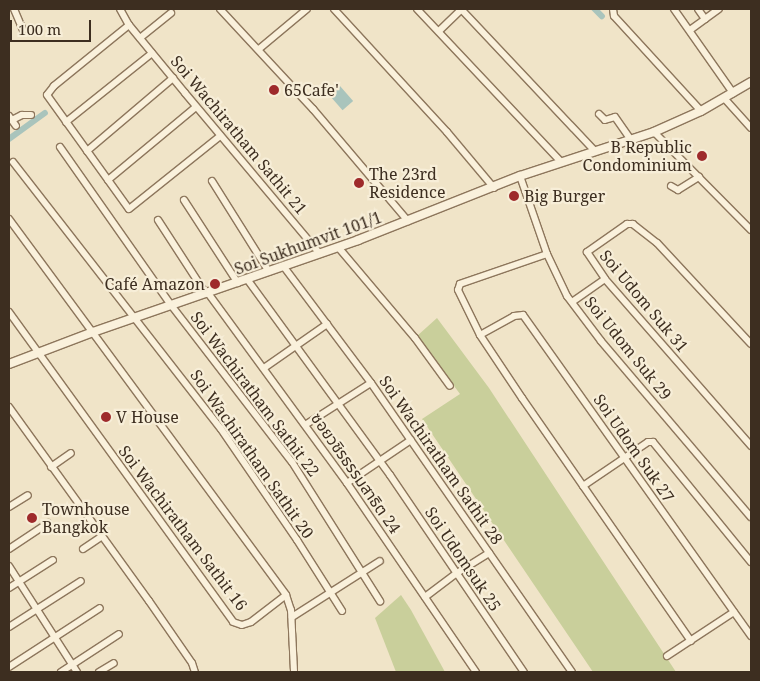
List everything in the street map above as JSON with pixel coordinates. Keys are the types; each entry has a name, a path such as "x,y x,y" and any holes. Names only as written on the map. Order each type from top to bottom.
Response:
{"street":[{"path":"14,9 23,30"},
{"name":"Soi Wachiratham Sathit 21","path":"120,9 140,38 196,107 320,254"},
{"path":"220,9 259,48 408,221"},
{"path":"259,48 308,9"},
{"path":"334,9 446,132 494,188"},
{"path":"417,9 562,162"},
{"path":"439,31 461,9 595,151"},
{"path":"613,9 614,16 701,111"},
{"path":"674,9 733,93"},
{"path":"698,9 705,19"},
{"path":"690,30 719,9"},
{"path":"140,38 171,13"},
{"path":"130,25 48,93 66,122 129,209 132,209 220,136"},
{"path":"66,122 152,53"},
{"path":"87,151 173,78"},
{"name":"Soi Sukhumvit 101/1","path":"9,364 135,317 320,254 494,188 520,176 654,132 701,111 751,82"},
{"path":"724,98 751,128"},
{"path":"108,180 196,107"},
{"path":"599,114 605,120 615,117 631,140"},
{"path":"16,126 10,118 31,115"},
{"path":"654,132 751,230"},
{"name":"Soi Wachiratham Sathit 22","path":"60,147 171,305 292,462 380,601"},
{"name":"Soi Wachiratham Sathit 20","path":"13,162 135,317 258,482 342,610"},
{"name":"Soi Udom Suk 29","path":"520,176 547,254 564,292 601,342 751,516"},
{"path":"670,186 678,190 699,176"},
{"path":"212,181 269,272"},
{"path":"184,200 238,283"},
{"path":"9,219 286,596 292,617 294,672"},
{"name":"ซอยวชิรธรรมสาธิต 24","path":"158,220 207,293 347,483 476,672"},
{"name":"Soi Udom Suk 31","path":"751,344 657,243 633,224 627,224 587,252 605,279 751,446"},
{"path":"338,247 415,338 450,386"},
{"path":"547,254 460,284 458,290 480,335 691,641"},
{"name":"Soi Wachiratham Sathit 28","path":"284,267 371,383 572,672"},
{"name":"Soi Udomsuk 25","path":"247,279 379,460 524,672"},
{"path":"572,302 605,279"},
{"path":"9,312 38,352"},
{"name":"Soi Udom Suk 27","path":"480,335 514,316 523,315 751,636"},
{"path":"264,368 327,324"},
{"name":"Soi Wachiratham Sathit 16","path":"38,352 234,622 242,625 251,622 286,596"},
{"path":"305,425 338,402 371,383"},
{"path":"9,406 187,657 195,672"},
{"path":"347,483 411,440"},
{"path":"583,486 653,442 751,562"},
{"path":"51,467 71,453"},
{"path":"9,507 28,495"},
{"path":"9,548 48,523"},
{"path":"83,549 102,537"},
{"path":"425,597 457,573 489,553"},
{"path":"9,588 53,560"},
{"path":"292,617 380,561"},
{"path":"9,566 78,672"},
{"path":"9,627 81,581"},
{"path":"9,668 100,608"},
{"path":"667,656 734,612"},
{"path":"61,672 119,634"},
{"path":"99,672 114,663"}],"green space":[{"path":"437,318 489,388 676,672 593,672 422,419 460,394 417,336"},
{"path":"401,595 445,672 396,672 375,618"}],"water":[{"path":"340,86 353,101 343,110 329,95"}],"waterway":[{"path":"595,9 602,16"},
{"path":"9,139 45,113"}],"place":[{"name":"65Cafe'","path":"274,90"},
{"name":"B Republic Condominium","path":"702,156"},
{"name":"The 23rd Residence","path":"359,183"},
{"name":"Big Burger","path":"514,196"},
{"name":"Café Amazon","path":"215,284"},
{"name":"V House","path":"106,417"},
{"name":"Townhouse Bangkok","path":"32,518"}]}
